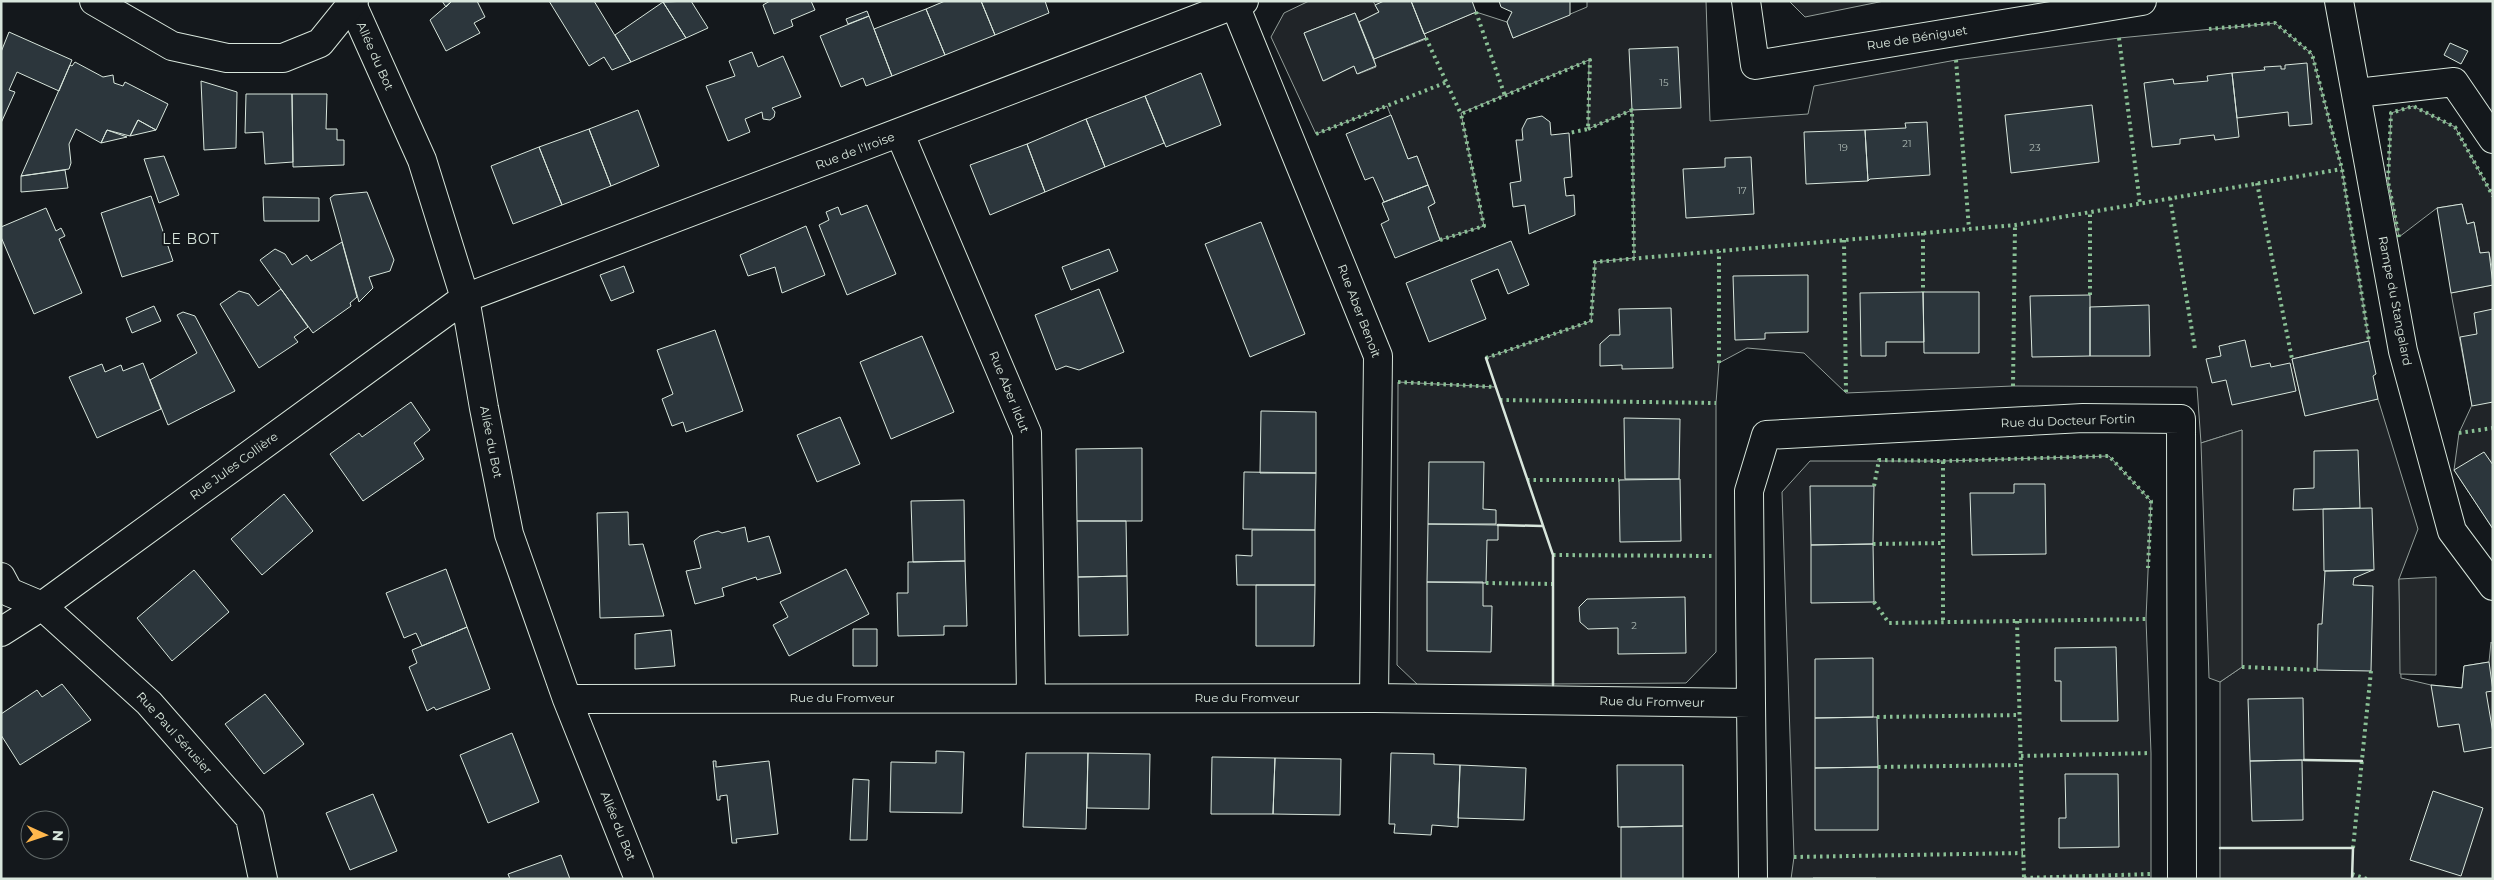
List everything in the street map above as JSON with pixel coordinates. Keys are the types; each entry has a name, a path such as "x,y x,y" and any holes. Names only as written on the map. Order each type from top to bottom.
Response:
{"street":[{"path":"94,1 172,46 227,58 283,58 320,43 353,2"},
{"name":"Rue de Béniguet","path":"1746,1 1755,65 2142,1"},
{"name":"Rampe du Stangalard","path":"2339,1 2403,350 2452,532 2493,586"},
{"name":"Allée du Bot","path":"353,2 422,160 466,298 484,408 509,534 567,699 639,879"},
{"name":"Rue de l'Iroise","path":"466,298 900,134 1239,3"},
{"name":"Rue Aber Benoit","path":"1239,3 1378,356 1374,698"},
{"path":"2357,93 2454,82 2493,139"},
{"name":"Rue Aber Ildut","path":"900,134 1027,433 1031,697"},
{"name":"Rue Jules Collière","path":"1,632 42,606 466,298"},
{"name":"Rue du Docteur Fortin","path":"1752,703 1749,491 1766,434 2082,418 2181,419 2182,879"},
{"name":"Rue Paul Sérusier","path":"1,577 9,592 42,606 149,703 250,818 263,879"},
{"name":"Rue du Fromveur","path":"567,699 1374,698 1752,703"},
{"path":"1752,703 1753,879"}],"shaded area":[{"path":"1309,1 1373,1 1379,12 1359,22 1355,13 1304,33 1324,81 1354,66 1358,74 1376,67 1374,59 1426,39 1424,34 1476,12 1507,22 1513,38 1587,7 1587,1 1706,1 1710,121 1808,114 1814,86 1956,60 2119,38 2275,23 2312,54 2342,169 2369,341 2292,359 2305,415 2378,399 2418,529 2399,579 2401,678 2431,685 2462,688 2464,666 2489,662 2491,642 2493,645 2493,879 2220,879 2220,682 2242,667 2242,430 2201,443 2197,387 2013,386 1846,393 1804,353 1747,348 1719,363 1716,403 1716,652 1686,683 1418,685 1397,665 1398,382 1496,387 1486,358 1591,321 1595,262 1634,258 1632,110 1588,129 1589,60 1461,113 1484,226 1440,240 1428,207 1435,203 1417,156 1408,159 1387,106 1316,134 1271,37 1284,13"},
{"path":"1789,1 1884,1 1805,17"},
{"path":"2413,106 2455,127 2493,196 2493,271 2489,253 2480,253 2474,222 2467,224 2462,204 2437,208 2399,237 2388,181 2391,113"},
{"path":"2493,285 2493,529 2454,470 2459,433 2472,405 2451,293"},
{"path":"2242,430 2242,667 2220,682 2209,678 2201,443"},
{"path":"2109,456 2151,501 2146,619 2151,753 2151,879 1791,879 1794,857 1782,492 1810,461 1943,461"},
{"path":"2436,577 2436,675 2400,674 2399,579"}],"building":[{"path":"442,1 452,1 446,7"},
{"path":"452,1 477,1 485,17 474,23 480,33 446,51 430,20"},
{"path":"549,1 594,1 631,62 612,70 604,57 589,66"},
{"path":"691,1 708,28 686,38 663,2"},
{"path":"770,1 811,1 815,10 791,20 793,26 774,34 763,5"},
{"path":"945,1 981,1 995,35 945,55 926,9"},
{"path":"981,1 1045,1 1049,13 995,35"},
{"path":"1384,1 1411,1 1426,38 1374,59 1359,22 1379,12 1375,5"},
{"path":"1411,1 1472,1 1476,12 1424,34"},
{"path":"1499,1 1570,1 1570,15 1513,38 1507,22 1512,12 1501,7"},
{"path":"663,2 686,38 631,62 615,35"},
{"path":"926,9 945,55 892,76 874,29"},
{"path":"867,11 869,16 848,24 846,19"},
{"path":"1355,13 1376,66 1357,74 1354,66 1323,81 1304,33"},
{"path":"869,16 892,76 866,86 863,78 841,87 820,36"},
{"path":"9,32 72,60 59,91 17,72 9,90 15,92 1,123 1,52"},
{"path":"2450,43 2468,51 2461,64 2444,55"},
{"path":"1678,47 1681,108 1632,110 1629,49"},
{"path":"752,52 758,67 783,56 801,97 772,108 775,112 774,117 770,120 763,119 762,112 745,119 750,132 728,141 706,86 735,76 729,61"},
{"path":"75,62 103,77 113,75 114,83 123,86 125,82 168,104 156,130 138,120 130,136 107,130 101,143 76,129 69,144 71,163 69,169 21,176 70,65 72,66"},
{"path":"2307,63 2312,124 2289,126 2288,112 2237,118 2232,73 2265,70 2264,67 2281,66 2281,69 2285,69 2285,65"},
{"path":"1201,73 1221,125 1166,147 1145,96"},
{"path":"2232,73 2239,137 2215,140 2214,135 2180,139 2180,144 2152,147 2144,83 2173,79 2174,84 2208,81 2207,76"},
{"path":"201,81 237,92 236,148 204,150"},
{"path":"246,94 292,94 293,162 265,164 263,132 245,133"},
{"path":"292,94 327,94 326,129 337,129 337,140 344,140 344,165 293,167"},
{"path":"1145,96 1164,143 1105,167 1086,119"},
{"path":"2092,105 2099,162 2011,173 2005,115"},
{"path":"638,110 659,166 611,186 589,129"},
{"path":"1391,115 1408,159 1417,156 1428,185 1384,202 1373,177 1365,180 1346,134"},
{"path":"1542,116 1550,122 1551,135 1569,133 1572,177 1564,178 1566,196 1574,195 1575,215 1529,234 1525,205 1513,207 1510,183 1521,181 1516,140 1523,140 1522,129 1527,119"},
{"path":"1086,119 1105,167 1045,192 1027,144"},
{"path":"138,120 156,130 130,136"},
{"path":"1927,122 1930,175 1870,179 1868,181 1865,130 1906,128 1905,123"},
{"path":"589,129 611,186 562,205 539,147"},
{"path":"107,130 127,137 101,143"},
{"path":"1865,130 1868,181 1806,184 1804,132"},
{"path":"1027,144 1045,192 990,215 970,165"},
{"path":"539,147 562,205 513,224 491,166"},
{"path":"164,156 179,195 159,203 144,159"},
{"path":"1751,157 1754,214 1686,218 1683,169 1725,167 1725,158"},
{"path":"65,170 68,188 21,192 21,176"},
{"path":"1428,185 1435,203 1428,207 1440,240 1395,258 1381,224 1389,220 1382,203"},
{"path":"367,192 394,260 390,271 369,277 373,288 359,302 330,198 334,195"},
{"path":"151,196 173,261 122,277 101,213"},
{"path":"263,197 319,198 319,221 264,221"},
{"path":"2462,204 2467,224 2474,222 2480,253 2489,252 2493,285 2451,293 2437,208"},
{"path":"867,205 896,274 847,295 819,225 829,220 826,212 838,207 841,215"},
{"path":"46,208 56,231 61,228 65,236 59,239 82,293 34,314 1,237 1,227"},
{"path":"1261,222 1305,334 1250,357 1205,244"},
{"path":"806,226 825,275 782,293 775,267 748,276 740,255"},
{"path":"1511,241 1529,285 1508,294 1498,269 1471,280 1486,319 1429,342 1406,283"},
{"path":"342,242 357,297 350,303 351,306 313,333 260,260 275,249 285,254 292,265 307,255 311,261"},
{"path":"1109,249 1118,271 1071,290 1062,267"},
{"path":"624,266 634,292 611,301 600,275"},
{"path":"1808,275 1808,332 1765,333 1765,339 1735,340 1733,276"},
{"path":"281,289 308,327 294,337 298,342 259,368 220,304 239,291 249,294 258,306"},
{"path":"1099,289 1124,352 1079,370 1066,366 1056,370 1035,315"},
{"path":"1923,292 1979,292 1979,353 1924,353"},
{"path":"1923,292 1924,342 1886,342 1886,356 1861,356 1860,293"},
{"path":"2090,295 2090,356 2032,357 2030,296"},
{"path":"2149,305 2150,356 2090,356 2090,307"},
{"path":"154,306 161,321 132,333 126,318"},
{"path":"1671,308 1673,368 1622,369 1622,365 1600,366 1600,344 1610,335 1620,335 1619,309"},
{"path":"2493,309 2493,402 2472,406 2460,337 2477,334 2474,313"},
{"path":"183,312 195,316 235,391 168,425 150,380 197,353 177,315"},
{"path":"715,330 743,411 686,432 683,422 672,426 662,399 673,394 657,350"},
{"path":"922,336 954,412 891,439 860,362"},
{"path":"2245,340 2251,367 2270,363 2271,367 2290,363 2296,391 2232,405 2226,380 2212,383 2206,359 2221,356 2219,346"},
{"path":"2369,341 2376,374 2373,376 2378,399 2305,416 2292,359"},
{"path":"143,363 161,409 97,438 69,377 102,364 105,372 121,365 123,371"},
{"path":"411,402 430,430 414,443 424,459 363,501 330,454 359,433 362,437"},
{"path":"1261,411 1316,412 1316,473 1260,473"},
{"path":"840,417 860,464 817,482 797,435"},
{"path":"1624,418 1680,419 1679,479 1625,479"},
{"path":"1142,448 1142,521 1077,521 1076,449"},
{"path":"2358,450 2360,508 2293,510 2294,489 2314,488 2314,451"},
{"path":"2484,452 2493,465 2493,529 2454,470"},
{"path":"1429,462 1484,462 1483,509 1496,510 1496,524 1428,524"},
{"path":"1244,472 1316,473 1315,530 1243,529"},
{"path":"1680,479 1681,541 1620,542 1619,480"},
{"path":"2014,484 2045,484 2046,554 1972,555 1970,493 2014,493"},
{"path":"1810,486 1874,486 1873,544 1811,545"},
{"path":"284,494 313,531 262,575 231,539"},
{"path":"964,500 965,561 913,562 911,501"},
{"path":"2372,508 2374,570 2324,571 2323,509"},
{"path":"628,512 629,545 643,544 664,616 600,618 597,513"},
{"path":"1077,521 1126,521 1127,576 1078,577"},
{"path":"1428,524 1498,525 1498,540 1487,540 1486,583 1427,582"},
{"path":"745,527 748,542 769,536 781,573 757,580 756,577 722,588 724,596 695,604 686,571 701,568 694,541 700,536 718,531 722,533"},
{"path":"1252,530 1315,530 1315,585 1237,585 1236,555 1252,556"},
{"path":"1873,544 1874,602 1811,603 1811,545"},
{"path":"965,561 967,626 944,626 944,635 898,636 897,593 908,593 908,562"},
{"path":"446,569 467,627 422,646 416,633 404,638 386,593"},
{"path":"846,569 869,614 789,656 773,625 788,617 780,602"},
{"path":"194,570 229,612 172,661 137,618"},
{"path":"2373,570 2354,578 2353,585 2373,586 2371,671 2317,670 2318,624 2322,624 2325,571"},
{"path":"1127,576 1128,635 1079,636 1078,577"},
{"path":"1427,582 1483,582 1483,606 1492,606 1491,652 1427,651"},
{"path":"1256,585 1315,585 1314,646 1256,646"},
{"path":"1685,597 1686,653 1618,654 1618,628 1588,629 1580,622 1579,607 1587,599"},
{"path":"467,627 490,689 436,710 434,707 427,711 409,667 417,663 412,650"},
{"path":"853,629 877,629 877,666 853,666"},
{"path":"671,630 675,666 635,669 635,634"},
{"path":"2116,647 2118,721 2061,721 2061,681 2055,681 2055,648"},
{"path":"1873,658 1873,717 1815,718 1815,659"},
{"path":"2489,662 2493,691 2486,692 2493,733 2493,747 2464,752 2459,724 2438,727 2431,685 2462,688 2464,666"},
{"path":"62,684 91,720 20,765 1,735 1,714 37,690 42,697"},
{"path":"265,694 304,744 264,774 225,724"},
{"path":"2303,698 2304,760 2250,761 2248,699"},
{"path":"1877,717 1878,767 1815,768 1815,718"},
{"path":"512,733 539,802 488,823 460,755"},
{"path":"936,751 964,752 962,813 890,812 891,762 936,763"},
{"path":"1026,753 1088,753 1086,829 1023,827"},
{"path":"1088,753 1150,754 1149,809 1087,808"},
{"path":"1391,753 1434,754 1434,764 1460,765 1458,827 1432,825 1431,835 1394,833 1395,824 1389,824"},
{"path":"1212,757 1275,758 1273,814 1211,814"},
{"path":"1275,758 1341,759 1340,815 1273,814"},
{"path":"2302,760 2303,820 2252,821 2250,761"},
{"path":"713,761 716,761 716,767 769,761 778,834 736,839 737,843 732,843 727,795 720,796 720,800 717,800"},
{"path":"1460,765 1526,768 1524,820 1458,818"},
{"path":"1617,765 1683,765 1683,826 1618,827"},
{"path":"1878,767 1878,830 1815,830 1815,768"},
{"path":"2065,774 2118,774 2119,847 2059,848 2059,818 2066,818"},
{"path":"853,779 869,780 867,840 850,840"},
{"path":"2433,791 2483,808 2461,876 2410,860"},
{"path":"373,794 397,851 350,870 326,813"},
{"path":"1683,826 1683,879 1621,879 1621,827"},
{"path":"561,855 570,879 510,879 508,874"},
{"path":"1876,878 1876,879 1813,879"}],"hedge":[{"path":"1476,12 1505,96"},
{"path":"2209,29 2275,23 2312,54 2342,169 2369,341"},
{"path":"1426,38 1461,114"},
{"path":"2119,38 2140,204"},
{"path":"1440,240 1484,226 1461,114 1590,60 1588,129 1569,133"},
{"path":"1956,60 1969,229"},
{"path":"1316,134 1447,82"},
{"path":"2399,237 2388,181 2391,113 2413,106 2455,127 2493,196"},
{"path":"1588,129 1632,110 1634,258"},
{"path":"1486,358 1591,321 1595,262 2015,225 2342,169"},
{"path":"2257,183 2292,359"},
{"path":"2170,198 2195,349"},
{"path":"2090,213 2090,295"},
{"path":"2013,386 2015,225"},
{"path":"1923,233 1923,292"},
{"path":"1844,240 1846,393"},
{"path":"1719,251 1719,363"},
{"path":"1398,382 1496,387"},
{"path":"1500,400 1716,403"},
{"path":"2459,433 2493,428"},
{"path":"1943,461 2109,456 2151,501 2148,568"},
{"path":"1874,486 1879,460 1943,461 1943,622"},
{"path":"1527,480 1619,480"},
{"path":"1873,544 1943,543"},
{"path":"1553,555 1714,556"},
{"path":"1486,583 1553,584"},
{"path":"1874,602 1889,623 2146,619"},
{"path":"2017,621 2024,879"},
{"path":"2242,667 2317,670"},
{"path":"2353,848 2371,671"},
{"path":"1877,717 2019,715"},
{"path":"2021,756 2151,753"},
{"path":"1878,767 2021,765"},
{"path":"1794,857 2023,853"},
{"path":"2024,878 2151,874"},
{"path":"2352,874 2367,879"}],"wall":[{"path":"1486,358 1553,555 1553,685"},
{"path":"1498,525 1542,526"},
{"path":"2304,760 2362,761"},
{"path":"2220,848 2353,848 2352,879"}],"district":[{"name":"LE BOT","path":"191,239"}]}
